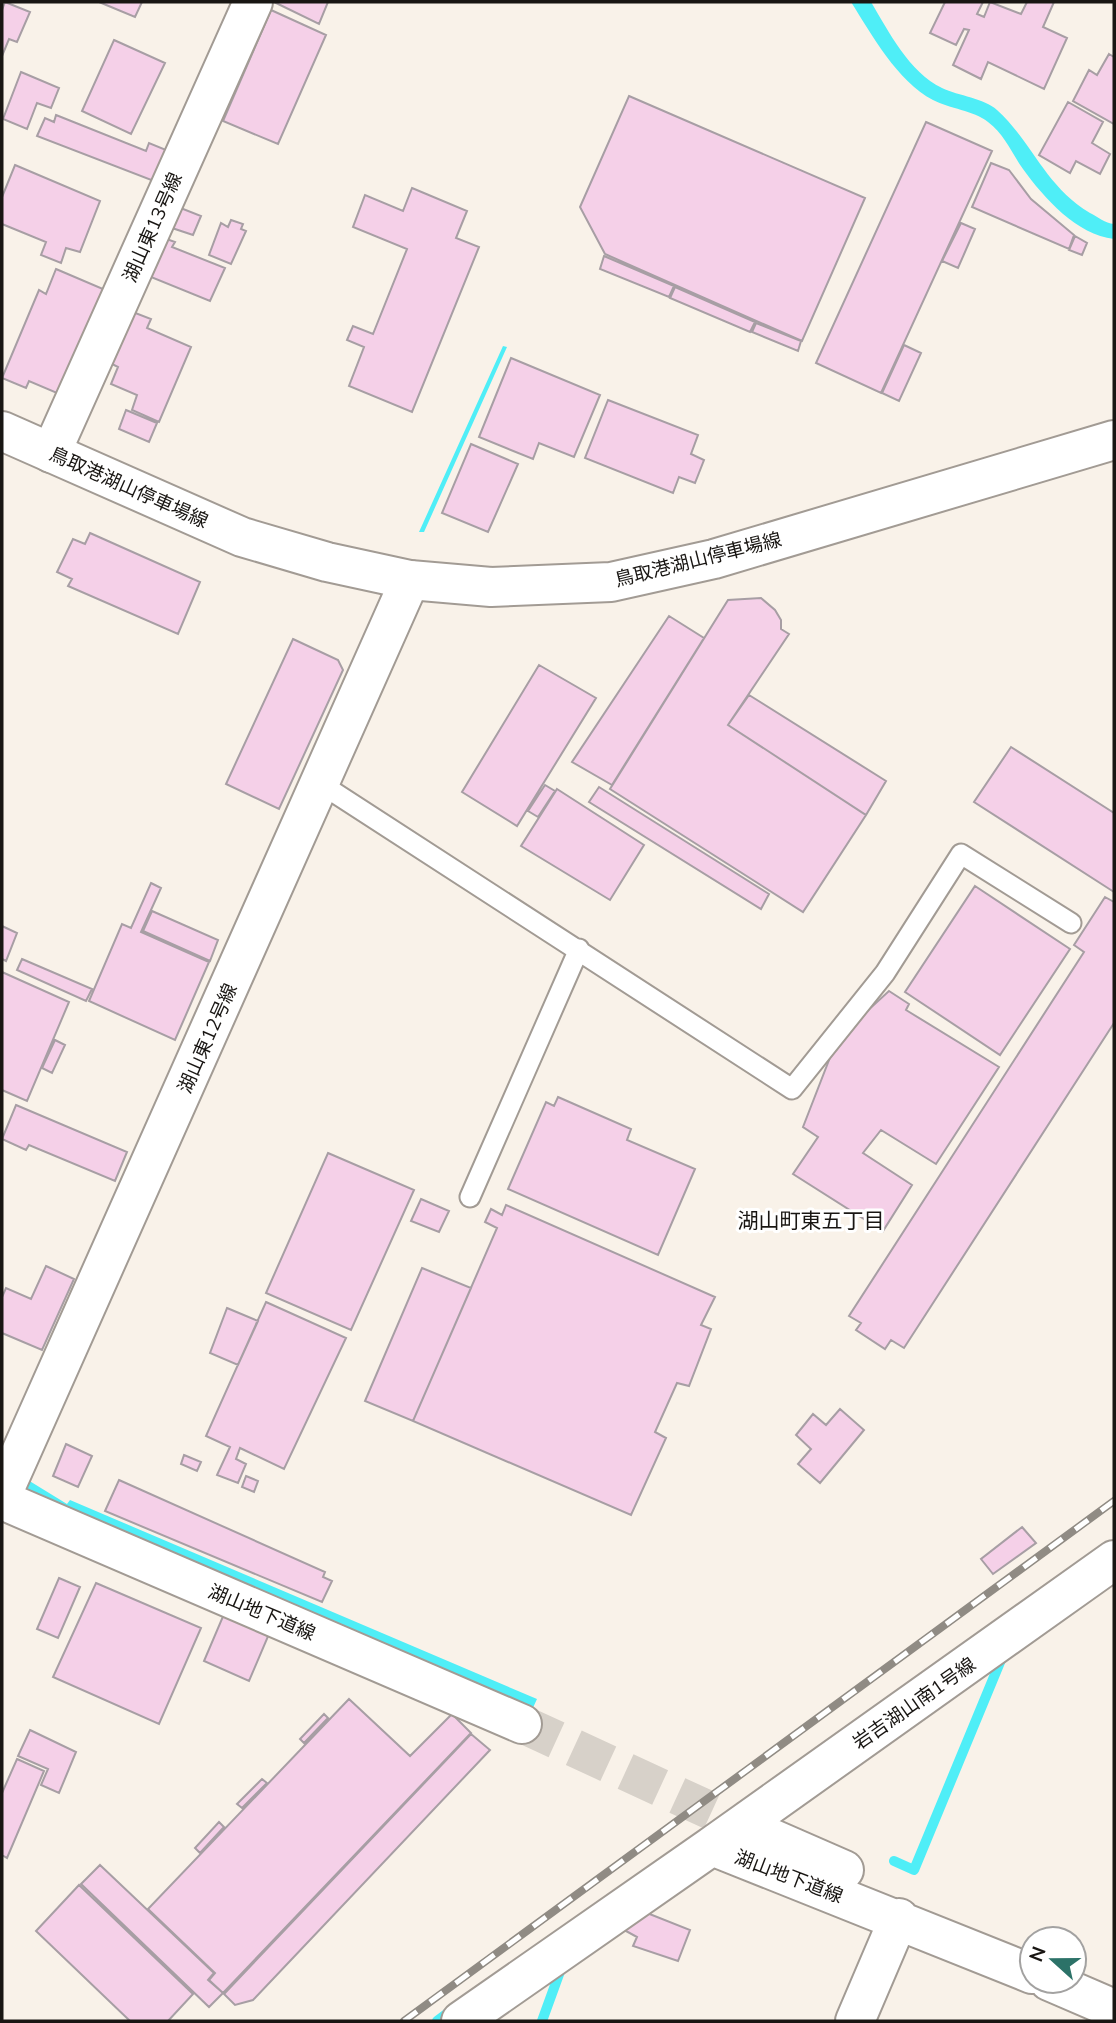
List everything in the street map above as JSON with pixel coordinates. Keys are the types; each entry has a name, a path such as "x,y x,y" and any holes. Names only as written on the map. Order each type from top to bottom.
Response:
{"street":[{"name":"湖山東13号線","path":"51,453 253,2"},
{"name":"鳥取港湖山停車場線","path":"2,431 242,537 327,562 410,580 491,587 611,582 714,559 1114,440"},
{"name":"湖山東12号線","path":"2,1497 410,580"},
{"name":"湖山地下道線","path":"2,1497 522,1724"},
{"name":"岩吉湖山南1号線","path":"712,1846 1114,1560"},
{"name":"湖山地下道線","path":"757,1832 1018,1946"},
{"name":"湖山地下道線","path":"461,2021 712,1846 1018,1968"},
{"path":"856,2021 898,1918"},
{"path":"1088,1977 1114,1988"},
{"path":"1083,1995 1114,2008"}],"lane":[{"path":"318,782 792,1089 885,972 961,854 1071,923"},
{"path":"470,1197 579,949"}],"water":[{"path":"851,2 871,2 901,50 930,81 997,110 1021,136 1061,190 1090,213 1114,224 1114,239 1100,236 1074,223 1051,203 988,122 920,92 886,56"},
{"path":"503,346 507,347 424,532 419,532"},
{"path":"23,1477 67,1504 70,1500 537,1699 531,1712 149,1549 18,1486"}],"building":[{"path":"5,2 30,12 17,42 9,39 2,56 2,10"},
{"path":"99,2 142,2 135,17"},
{"path":"274,2 328,2 319,24"},
{"path":"945,2 983,2 977,14 984,17 990,2 1021,14 1027,2 1054,2 1043,27 1067,38 1044,89 988,62 981,79 953,65 969,30 964,29 956,45 930,33"},
{"path":"271,10 326,35 278,144 223,121"},
{"path":"114,40 165,63 131,134 82,111"},
{"path":"1109,54 1114,57 1114,124 1073,101 1089,70 1097,75"},
{"path":"21,72 59,88 51,108 37,103 27,129 3,119"},
{"path":"629,96 865,198 802,341 605,254 580,207"},
{"path":"1068,102 1103,122 1092,143 1110,154 1100,174 1076,161 1070,173 1039,155"},
{"path":"56,115 146,151 149,143 171,152 159,183 37,136 45,118 54,122"},
{"path":"926,122 992,151 881,393 816,363"},
{"path":"991,163 1009,170 1031,199 1074,235 1069,249 972,207"},
{"path":"15,165 100,201 80,252 66,248 61,263 41,255 46,242 2,224 2,197"},
{"path":"412,188 467,211 456,238 479,247 412,412 349,386 364,347 347,340 353,326 373,334 407,249 353,227 365,195 403,211"},
{"path":"173,205 201,216 193,235 166,226"},
{"path":"231,220 243,224 241,229 246,231 231,264 209,255 221,223 228,227"},
{"path":"961,223 975,229 958,268 942,261"},
{"path":"1075,236 1087,243 1082,255 1069,250"},
{"path":"161,237 175,242 172,247 225,268 210,301 146,275"},
{"path":"604,256 674,286 669,297 600,269"},
{"path":"56,269 110,292 64,396 29,381 26,388 2,378 39,290 46,294"},
{"path":"675,287 755,322 750,332 670,298"},
{"path":"125,309 151,319 147,328 191,347 159,422 132,410 137,395 111,384 118,367 112,364"},
{"path":"756,323 801,341 798,351 752,332"},
{"path":"904,345 921,353 899,401 882,393"},
{"path":"511,358 600,395 574,457 539,443 533,459 479,437"},
{"path":"608,400 698,435 691,454 704,460 695,483 679,477 673,493 585,458"},
{"path":"126,410 157,423 149,442 119,429"},
{"path":"471,444 518,464 488,532 442,513"},
{"path":"90,533 200,582 178,634 68,586 72,579 57,572 73,539 85,544"},
{"path":"761,598 775,610 781,620 781,629 789,634 728,725 866,815 803,912 610,789 728,600"},
{"path":"669,616 704,638 612,785 572,762"},
{"path":"293,639 338,660 343,670 279,809 226,784"},
{"path":"539,665 596,698 517,826 462,792"},
{"path":"749,695 886,781 866,815 728,725"},
{"path":"1011,747 1114,813 1114,892 974,802"},
{"path":"545,785 555,791 538,817 528,811"},
{"path":"599,787 769,894 761,909 589,802"},
{"path":"557,789 644,845 610,900 521,846"},
{"path":"151,883 161,888 141,932 209,962 175,1040 89,1001 122,924 131,928"},
{"path":"975,886 1070,949 1000,1055 905,992"},
{"path":"1105,897 1114,902 1114,1023 904,1348 891,1340 885,1349 856,1330 861,1323 849,1316 1084,952 1074,945"},
{"path":"152,911 218,940 210,961 143,931"},
{"path":"2,926 17,933 6,961 2,959"},
{"path":"22,959 92,989 86,1001 17,970"},
{"path":"2,972 69,1002 27,1101 2,1090"},
{"path":"889,991 909,1004 906,1010 999,1067 936,1164 881,1130 863,1153 912,1185 883,1231 793,1174 818,1137 803,1127 831,1055 853,1024"},
{"path":"55,1040 65,1045 52,1073 42,1068"},
{"path":"558,1097 631,1129 627,1140 695,1169 658,1255 508,1189 546,1102 554,1106"},
{"path":"16,1105 127,1152 115,1181 29,1145 26,1150 2,1139"},
{"path":"328,1153 414,1190 351,1330 266,1293"},
{"path":"421,1199 449,1211 439,1232 411,1221"},
{"path":"506,1205 715,1297 701,1325 711,1329 689,1386 677,1383 655,1432 666,1438 631,1515 413,1421 497,1228 485,1222 491,1209 502,1215"},
{"path":"46,1266 74,1279 42,1350 2,1333 2,1297 6,1288 31,1299"},
{"path":"422,1268 471,1288 413,1421 365,1401"},
{"path":"266,1302 346,1338 284,1469 240,1448 236,1459 246,1464 238,1483 217,1475 230,1447 206,1436"},
{"path":"227,1308 258,1321 238,1365 210,1353"},
{"path":"840,1409 864,1430 820,1483 798,1464 811,1449 796,1435 813,1414 826,1425"},
{"path":"66,1444 92,1456 78,1487 53,1476"},
{"path":"184,1455 201,1462 197,1471 181,1464"},
{"path":"246,1476 258,1481 254,1492 242,1487"},
{"path":"119,1480 325,1572 323,1577 332,1581 322,1602 105,1511"},
{"path":"1022,1527 1036,1543 993,1574 981,1559"},
{"path":"59,1578 80,1587 58,1638 37,1629"},
{"path":"96,1583 201,1628 159,1724 53,1677"},
{"path":"224,1614 269,1634 249,1681 204,1661"},
{"path":"349,1699 410,1756 452,1714 471,1733 223,1993 209,1980 215,1973 148,1909"},
{"path":"324,1714 328,1718 304,1743 300,1739"},
{"path":"30,1730 76,1752 59,1793 41,1785 48,1769 18,1756"},
{"path":"471,1734 490,1750 253,2000 235,2005 224,1994"},
{"path":"17,1759 44,1771 7,1858 2,1855 2,1793"},
{"path":"262,1779 267,1783 242,1808 237,1804"},
{"path":"219,1822 224,1827 200,1853 195,1848"},
{"path":"100,1865 214,1973 208,1980 223,1993 209,2007 81,1884"},
{"path":"79,1885 193,1994 168,2021 130,2021 36,1931"},
{"path":"637,1909 690,1930 678,1961 633,1946 637,1937 626,1931"}],"waterway":[{"path":"894,1861 914,1870 1003,1655"},
{"path":"542,2021 562,1966"},
{"path":"437,2021 453,2009"}],"tunnel":[{"path":"522,1724 757,1832"}],"railway":[{"path":"404,2021 1114,1501"}],"district":[{"name":"湖山町東五丁目","path":"811,1221"}]}
